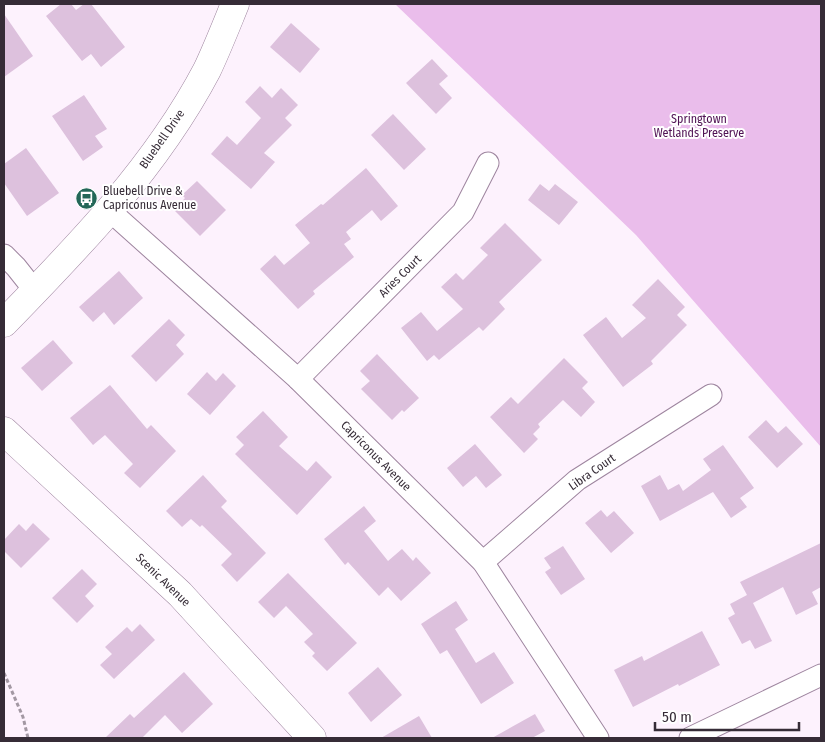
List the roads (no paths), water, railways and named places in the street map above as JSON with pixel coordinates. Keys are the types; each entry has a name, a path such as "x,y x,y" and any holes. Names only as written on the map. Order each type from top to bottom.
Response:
{"street":[{"name":"Bluebell Drive","path":"4,323 110,211 171,129 207,70 235,4"},
{"name":"Aries Court","path":"298,379 463,212 488,163"},
{"name":"Capriconus Avenue","path":"110,211 298,379 484,562 598,738"},
{"path":"4,255 35,291"},
{"name":"Libra Court","path":"484,562 577,480 711,395"},
{"name":"Scenic Avenue","path":"4,432 180,594 312,738"},
{"path":"690,738 821,674"}],"place":[{"name":"Bluebell Drive & Capriconus Avenue","path":"87,198"}],"park label":[{"name":"Springtown Wetlands Preserve","path":"699,126"}]}
